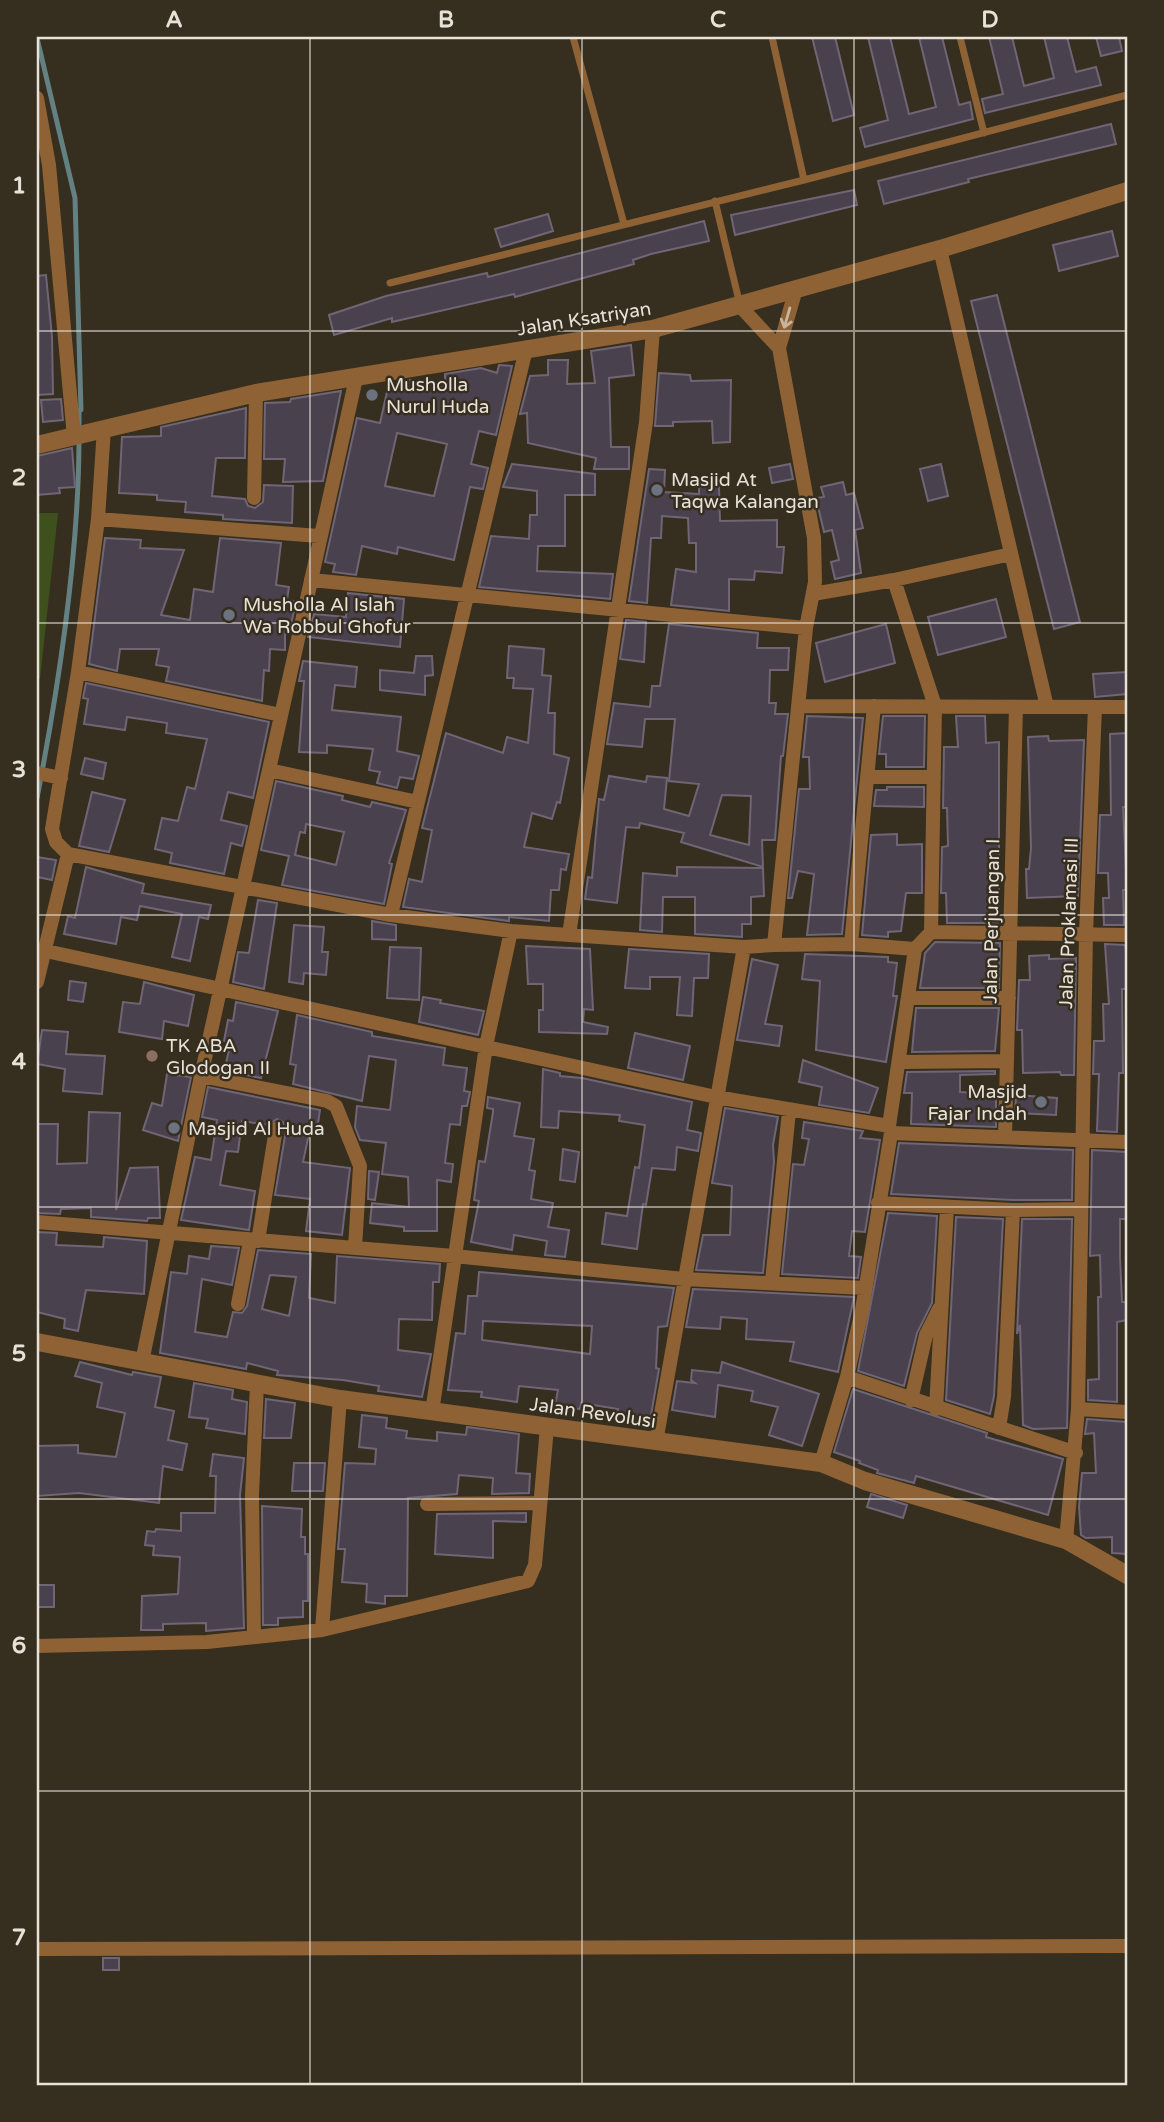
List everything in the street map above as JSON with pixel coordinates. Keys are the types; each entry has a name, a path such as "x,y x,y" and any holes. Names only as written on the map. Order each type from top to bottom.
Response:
{"street":[{"path":"37,98 49,165 98,519 78,671 57,777 52,829 56,842 68,854 121,867 244,886 391,915 510,931 744,947 851,944 915,948"},
{"name":"Jalan Ksatriyan","path":"37,445 256,393 653,330 940,249 1127,191"},
{"path":"940,249 1047,707"},
{"path":"774,945 797,706 806,628 813,594 814,538 779,348 796,289"},
{"path":"740,306 779,348"},
{"path":"569,935 615,608 646,422 653,330"},
{"path":"391,915 526,349"},
{"path":"142,1362 201,1076 356,378"},
{"path":"254,498 256,393"},
{"path":"98,519 319,536"},
{"path":"813,594 894,580 1011,554"},
{"path":"311,580 806,628"},
{"path":"821,1463 847,1377 865,1288 915,948 931,932 935,706 894,580"},
{"path":"78,671 281,715"},
{"path":"797,706 1127,707"},
{"path":"851,944 874,706"},
{"name":"Jalan Perjuangan I","path":"1005,1137 1016,707"},
{"name":"Jalan Proklamasi III","path":"1066,1540 1078,1409 1086,934 1096,707"},
{"path":"269,770 418,802"},
{"path":"37,773 57,777"},
{"path":"867,777 934,777"},
{"path":"37,982 68,854"},
{"path":"432,1412 486,1046 510,931"},
{"path":"931,932 1127,935"},
{"path":"656,1442 744,947"},
{"path":"46,951 716,1097 890,1129 1127,1142"},
{"path":"908,998 1009,998"},
{"path":"900,1062 1007,1061"},
{"path":"201,1076 327,1101 336,1106 360,1167 355,1248"},
{"path":"772,1281 789,1111"},
{"path":"238,1304 254,1241 276,1129"},
{"path":"878,1203 1013,1210 1081,1209"},
{"path":"936,1409 947,1207"},
{"path":"999,1427 1004,1397 1013,1210"},
{"path":"37,1222 454,1256 684,1279 772,1281 865,1288"},
{"path":"911,1400 926,1335 940,1308"},
{"name":"Jalan Revolusi","path":"37,1342 341,1399 821,1463 865,1481 1066,1540 1127,1575"},
{"path":"847,1377 936,1409 1076,1453"},
{"path":"254,1637 253,1496 257,1384"},
{"path":"322,1630 341,1399"},
{"path":"1078,1409 1127,1412"},
{"path":"37,1646 159,1644 322,1630 531,1580 536,1566 547,1427"},
{"path":"427,1504 539,1503"},
{"path":"37,1949 1127,1946"}],"lane":[{"path":"573,37 624,225"},
{"path":"772,37 804,180"},
{"path":"960,37 984,133"},
{"path":"390,283 804,180 1127,95"},
{"path":"715,201 740,306"}],"green space":[{"path":"37,513 58,513 40,679 37,679"}],"building":[{"path":"812,37 835,37 854,115 833,121"},
{"path":"868,37 890,37 909,114 936,107 919,37 942,37 959,105 970,102 973,119 865,147 860,128 888,120"},
{"path":"989,37 1012,37 1024,86 1054,78 1044,37 1067,37 1076,72 1096,67 1101,85 985,113 982,99 1003,94"},
{"path":"1096,37 1119,37 1122,51 1101,56"},
{"path":"1111,124 1116,144 968,179 969,182 884,204 878,181"},
{"path":"854,190 857,205 735,235 731,215"},
{"path":"548,214 553,231 501,247 495,229"},
{"path":"704,221 709,241 651,254 633,260 634,264 515,297 514,294 392,322 392,318 334,335 329,315 386,296 487,273 488,277"},
{"path":"1112,231 1118,256 1059,271 1053,245"},
{"path":"46,275 52,337 53,394 37,395 37,276"},
{"path":"997,295 1080,622 1054,629 971,301"},
{"path":"631,345 634,375 609,378 611,447 629,447 629,469 594,469 596,458 528,443 527,413 520,414 530,376 548,375 548,360 568,360 567,384 595,383 591,351"},
{"path":"499,365 512,366 496,435 479,431 471,464 488,468 483,489 470,487 454,560 398,547 397,554 362,546 356,575 333,572 335,564 325,562 357,418 380,423 389,383 409,383 410,380 445,388 445,374 481,368 497,373","holes":["397,433 447,444 434,496 385,486"]},
{"path":"659,373 690,375 691,381 731,380 730,442 713,443 712,421 673,422 673,426 655,426"},
{"path":"341,391 323,481 283,482 285,459 264,459 265,403 290,402 291,399"},
{"path":"61,399 63,420 43,422 41,400"},
{"path":"246,408 245,458 216,458 212,496 245,499 248,506 255,508 263,502 264,485 293,486 292,523 223,519 223,515 185,512 186,502 157,500 157,495 119,493 122,437 161,436 161,427"},
{"path":"72,448 75,487 59,488 60,493 37,495 37,456"},
{"path":"512,464 595,474 595,495 565,495 565,546 538,546 537,571 613,574 610,599 479,587 491,536 529,539 530,515 537,515 537,491 503,487"},
{"path":"790,464 793,479 772,483 769,468"},
{"path":"941,464 948,496 928,501 920,469"},
{"path":"649,469 665,470 664,492 699,494 699,487 719,487 720,521 777,520 777,547 784,547 782,573 755,571 754,580 729,579 729,611 671,605 676,569 696,572 696,543 689,543 688,518 662,516 661,538 651,538 647,603 629,601"},
{"path":"843,482 846,495 854,493 863,528 855,530 861,573 835,579 831,562 839,560 832,530 824,532 816,498 824,497 821,487"},
{"path":"105,538 141,540 140,548 184,550 161,615 190,620 194,589 213,592 220,538 281,543 276,585 289,587 287,600 294,601 294,611 289,634 285,634 285,650 270,649 269,671 264,670 262,701 166,681 169,667 156,665 159,649 120,649 117,671 89,664"},
{"path":"348,593 404,599 400,647 308,637 314,614 346,617"},
{"path":"996,599 1006,637 938,655 928,617"},
{"path":"626,620 646,622 644,662 620,659"},
{"path":"669,624 758,633 757,648 789,648 788,670 770,670 769,703 776,703 775,714 788,714 781,756 775,840 762,840 763,867 681,842 684,833 640,823 639,828 626,827 617,903 585,899 588,877 592,878 599,799 604,800 609,776 646,782 647,776 667,778 664,809 689,816 699,784 669,781 675,719 645,719 642,747 607,744 614,703 650,707 652,686 660,686","holes":["722,795 751,796 749,845 710,835"]},
{"path":"886,624 895,663 825,682 816,643"},
{"path":"509,646 544,649 542,675 551,676 548,713 555,713 554,754 569,758 560,803 557,802 552,819 532,813 524,847 569,854 566,870 561,869 559,890 551,890 549,921 509,917 509,921 403,907 409,879 422,882 432,830 422,828 446,733 503,753 507,737 528,743 533,689 513,688 514,678 507,678"},
{"path":"416,656 432,656 433,675 425,676 425,695 380,690 380,670 414,673"},
{"path":"303,661 357,667 355,687 335,685 332,710 401,717 397,751 419,756 413,779 400,777 397,788 377,783 380,772 369,770 373,749 327,745 327,753 299,752 304,681 299,681"},
{"path":"1127,672 1127,694 1095,697 1093,674"},
{"path":"86,683 269,722 253,798 228,792 221,820 247,826 242,846 231,843 224,874 170,863 172,853 155,849 162,818 178,821 187,787 195,789 207,739 166,733 167,723 127,717 125,730 84,724 88,699 83,698"},
{"path":"807,716 863,718 842,934 807,935 814,874 798,871 792,898 788,898 799,789 810,789 809,757 803,757"},
{"path":"883,716 925,716 924,767 886,767 886,754 879,754"},
{"path":"956,716 985,716 986,743 999,742 999,923 947,923 946,893 941,893 942,847 948,846 947,808 943,808 944,747 958,747"},
{"path":"1127,733 1127,807 1123,807 1127,890 1123,890 1124,925 1104,925 1103,898 1109,898 1108,873 1098,873 1100,815 1111,815 1110,734"},
{"path":"1048,736 1049,741 1084,740 1078,896 1027,898 1026,869 1029,869 1031,848 1028,737"},
{"path":"85,758 106,763 103,779 81,774"},
{"path":"276,781 343,796 342,800 370,807 372,802 406,810 389,863 392,864 384,904 282,885 289,856 261,850","holes":["306,824 344,832 336,865 295,855 300,832 305,833"]},
{"path":"887,787 924,787 924,807 874,806 876,790 887,790"},
{"path":"92,792 125,800 109,852 79,846"},
{"path":"897,834 897,845 922,844 922,893 906,893 901,931 888,932 888,937 862,935 871,835"},
{"path":"37,857 56,860 52,880 37,877"},
{"path":"86,867 144,884 142,893 211,905 208,919 199,917 190,961 172,957 182,914 140,906 137,920 121,917 116,944 64,934 68,916 75,918"},
{"path":"677,867 763,868 764,896 751,897 751,924 742,924 742,937 695,934 695,897 663,897 662,932 640,930 643,873 677,876"},
{"path":"258,900 277,903 264,989 233,982 238,952 249,953"},
{"path":"372,921 396,925 396,940 372,939"},
{"path":"294,925 324,927 322,952 328,952 326,975 304,973 303,984 289,982"},
{"path":"935,942 1000,943 999,988 920,988 925,953"},
{"path":"1105,944 1125,945 1127,954 1127,989 1122,989 1123,1073 1119,1073 1117,1132 1097,1131 1099,1074 1093,1074 1094,1041 1104,1041 1103,1004 1109,1004"},
{"path":"526,946 590,949 593,1010 584,1009 583,1022 608,1027 607,1034 539,1032 539,1010 543,1010 543,984 528,984"},
{"path":"390,947 421,948 419,1000 387,998"},
{"path":"629,949 709,954 708,978 694,978 692,1016 677,1015 680,977 650,977 650,989 625,988"},
{"path":"805,954 888,957 888,962 897,963 893,996 897,996 886,1062 816,1050 820,981 802,979"},
{"path":"1049,955 1049,959 1076,958 1074,1075 1061,1075 1060,1072 1023,1073 1022,1030 1017,1030 1019,980 1030,980 1029,956"},
{"path":"752,959 778,965 765,1024 782,1026 779,1046 737,1040"},
{"path":"70,981 86,983 83,1002 68,1000"},
{"path":"144,982 194,995 188,1026 164,1021 162,1039 119,1032 123,1002 140,1004"},
{"path":"423,997 484,1011 478,1035 419,1022"},
{"path":"236,1002 278,1011 261,1078 224,1071 231,1042 224,1041 228,1020 233,1021"},
{"path":"916,1008 999,1008 995,1051 912,1052"},
{"path":"297,1015 372,1032 372,1036 445,1048 443,1065 467,1068 464,1091 470,1092 467,1106 462,1106 460,1125 450,1124 445,1163 453,1164 451,1182 437,1180 437,1231 404,1231 404,1227 370,1223 372,1203 409,1207 408,1177 382,1174 386,1143 360,1140 355,1127 357,1106 390,1110 396,1060 369,1056 362,1101 293,1084 296,1065 290,1064"},
{"path":"42,1030 68,1032 66,1054 105,1056 102,1094 63,1091 65,1069 37,1064"},
{"path":"635,1033 690,1046 683,1080 628,1068"},
{"path":"803,1060 878,1088 869,1113 819,1105 822,1087 799,1082"},
{"path":"543,1069 560,1073 560,1076 582,1078 692,1102 687,1130 701,1133 698,1151 677,1147 675,1170 652,1168 646,1205 643,1204 637,1249 602,1244 606,1213 627,1216 635,1167 639,1168 645,1125 619,1121 620,1115 559,1111 558,1128 541,1127"},
{"path":"995,1071 995,1074 960,1075 960,1092 996,1094 996,1127 911,1124 912,1093 904,1093 907,1072"},
{"path":"167,1074 191,1077 178,1141 143,1130 152,1103 162,1106"},
{"path":"208,1087 320,1110 317,1130 310,1129 303,1162 350,1168 342,1235 306,1231 310,1199 275,1195 286,1130 283,1122 277,1119 268,1125 242,1121 238,1152 226,1151 220,1185 255,1191 249,1230 181,1220 195,1157 211,1160 217,1120 202,1117"},
{"path":"1016,1095 1057,1098 1056,1115 1015,1113"},
{"path":"488,1097 520,1103 514,1136 534,1139 529,1170 535,1171 531,1199 553,1203 548,1227 569,1230 565,1257 545,1255 547,1241 514,1235 512,1250 471,1242 479,1201 474,1200 479,1161 485,1162 493,1112 493,1109 487,1108"},
{"path":"725,1108 778,1117 773,1145 774,1162 763,1273 696,1270 703,1235 730,1235 732,1186 712,1183"},
{"path":"89,1112 120,1113 116,1210 130,1168 158,1167 160,1218 148,1218 147,1221 91,1217 91,1208 61,1209 60,1214 37,1213 37,1124 58,1124 57,1164 87,1163"},
{"path":"804,1122 863,1131 860,1138 880,1140 865,1232 852,1231 849,1256 861,1257 858,1278 782,1274 793,1164 804,1165 809,1139 802,1138"},
{"path":"899,1143 1073,1150 1072,1200 891,1194"},
{"path":"563,1149 579,1152 575,1182 560,1180"},
{"path":"1092,1150 1127,1152 1127,1219 1120,1219 1120,1257 1122,1302 1127,1302 1127,1320 1117,1322 1117,1402 1088,1400 1088,1380 1099,1379 1098,1297 1101,1297 1100,1255 1090,1256"},
{"path":"369,1171 379,1172 375,1200 368,1199"},
{"path":"888,1213 937,1216 932,1303 917,1333 904,1386 858,1371"},
{"path":"956,1217 1003,1219 994,1396 990,1414 946,1400"},
{"path":"1022,1219 1072,1219 1067,1428 1033,1429 1023,1425 1020,1325 1017,1334"},
{"path":"37,1232 57,1233 56,1245 103,1247 104,1237 147,1241 144,1294 86,1290 78,1331 64,1328 65,1319 37,1312"},
{"path":"211,1246 239,1248 232,1285 202,1279 195,1332 227,1337 233,1312 242,1313 247,1306 258,1250 311,1254 309,1298 335,1303 337,1256 440,1264 439,1282 433,1282 432,1320 399,1319 398,1350 431,1354 422,1397 378,1391 379,1386 343,1380 277,1375 278,1371 247,1363 246,1369 160,1353 171,1272 187,1274 189,1256 209,1259","holes":["270,1275 296,1277 289,1316 262,1309"]},
{"path":"479,1272 674,1288 667,1326 658,1327 656,1368 659,1369 650,1421 617,1415 618,1409 581,1403 580,1409 555,1405 558,1390 519,1386 517,1402 481,1397 482,1392 448,1390 456,1333 465,1334 468,1296 477,1296","holes":["483,1321 592,1326 590,1354 482,1340"]},
{"path":"693,1289 854,1297 838,1372 790,1361 794,1342 746,1339 747,1319 721,1317 720,1329 686,1327"},
{"path":"80,1362 132,1375 133,1372 161,1377 155,1407 174,1411 168,1440 187,1444 182,1470 163,1466 159,1503 79,1493 37,1496 37,1446 78,1445 78,1453 116,1457 125,1413 97,1407 102,1383 75,1376"},
{"path":"722,1362 819,1394 802,1446 769,1435 778,1407 751,1401 753,1391 718,1385 715,1417 672,1410 677,1381 695,1383 691,1380 692,1370 720,1373"},
{"path":"194,1383 233,1390 232,1399 247,1402 245,1434 206,1428 208,1419 189,1417"},
{"path":"853,1389 987,1433 986,1437 1063,1459 1048,1515 916,1476 914,1483 877,1473 878,1470 859,1463 860,1461 834,1452"},
{"path":"266,1399 295,1403 291,1438 264,1438"},
{"path":"362,1415 387,1418 386,1428 407,1431 406,1438 437,1441 437,1432 466,1435 467,1427 519,1434 516,1473 530,1474 529,1493 492,1494 493,1478 459,1475 457,1494 408,1498 407,1596 385,1596 385,1604 366,1602 367,1584 342,1582 345,1549 338,1549 345,1463 375,1464 376,1449 359,1447"},
{"path":"1087,1419 1127,1422 1127,1554 1112,1553 1112,1537 1086,1538 1081,1535 1079,1507 1082,1473 1096,1473 1094,1433 1085,1434"},
{"path":"213,1454 244,1458 240,1495 244,1628 206,1631 206,1623 163,1624 163,1630 141,1630 142,1596 178,1594 180,1557 153,1555 154,1546 145,1545 147,1531 181,1531 181,1513 215,1513 216,1476 210,1476"},
{"path":"294,1463 325,1463 323,1491 292,1491"},
{"path":"871,1494 907,1505 903,1518 867,1507"},
{"path":"262,1506 302,1509 301,1537 305,1537 305,1554 308,1554 308,1601 303,1601 303,1617 278,1618 278,1625 263,1625"},
{"path":"526,1513 526,1522 493,1521 493,1558 435,1554 437,1514"},
{"path":"37,1585 54,1585 54,1607 37,1607"},
{"path":"103,1958 119,1958 119,1970 103,1970"}],"waterway":[{"path":"37,38 75,198 81,410"},
{"path":"79,410 79,424"},
{"path":"37,798 53,710 72,572 79,437"}],"place":[{"name":"Musholla Nurul Huda","path":"372,395"},
{"name":"Masjid At Taqwa Kalangan","path":"657,490"},
{"name":"Musholla Al Islah Wa Robbul Ghofur","path":"229,615"},
{"name":"TK ABA Glodogan II","path":"152,1056"},
{"name":"Masjid Fajar Indah","path":"1041,1102"},
{"name":"Masjid Al Huda","path":"174,1128"}]}
